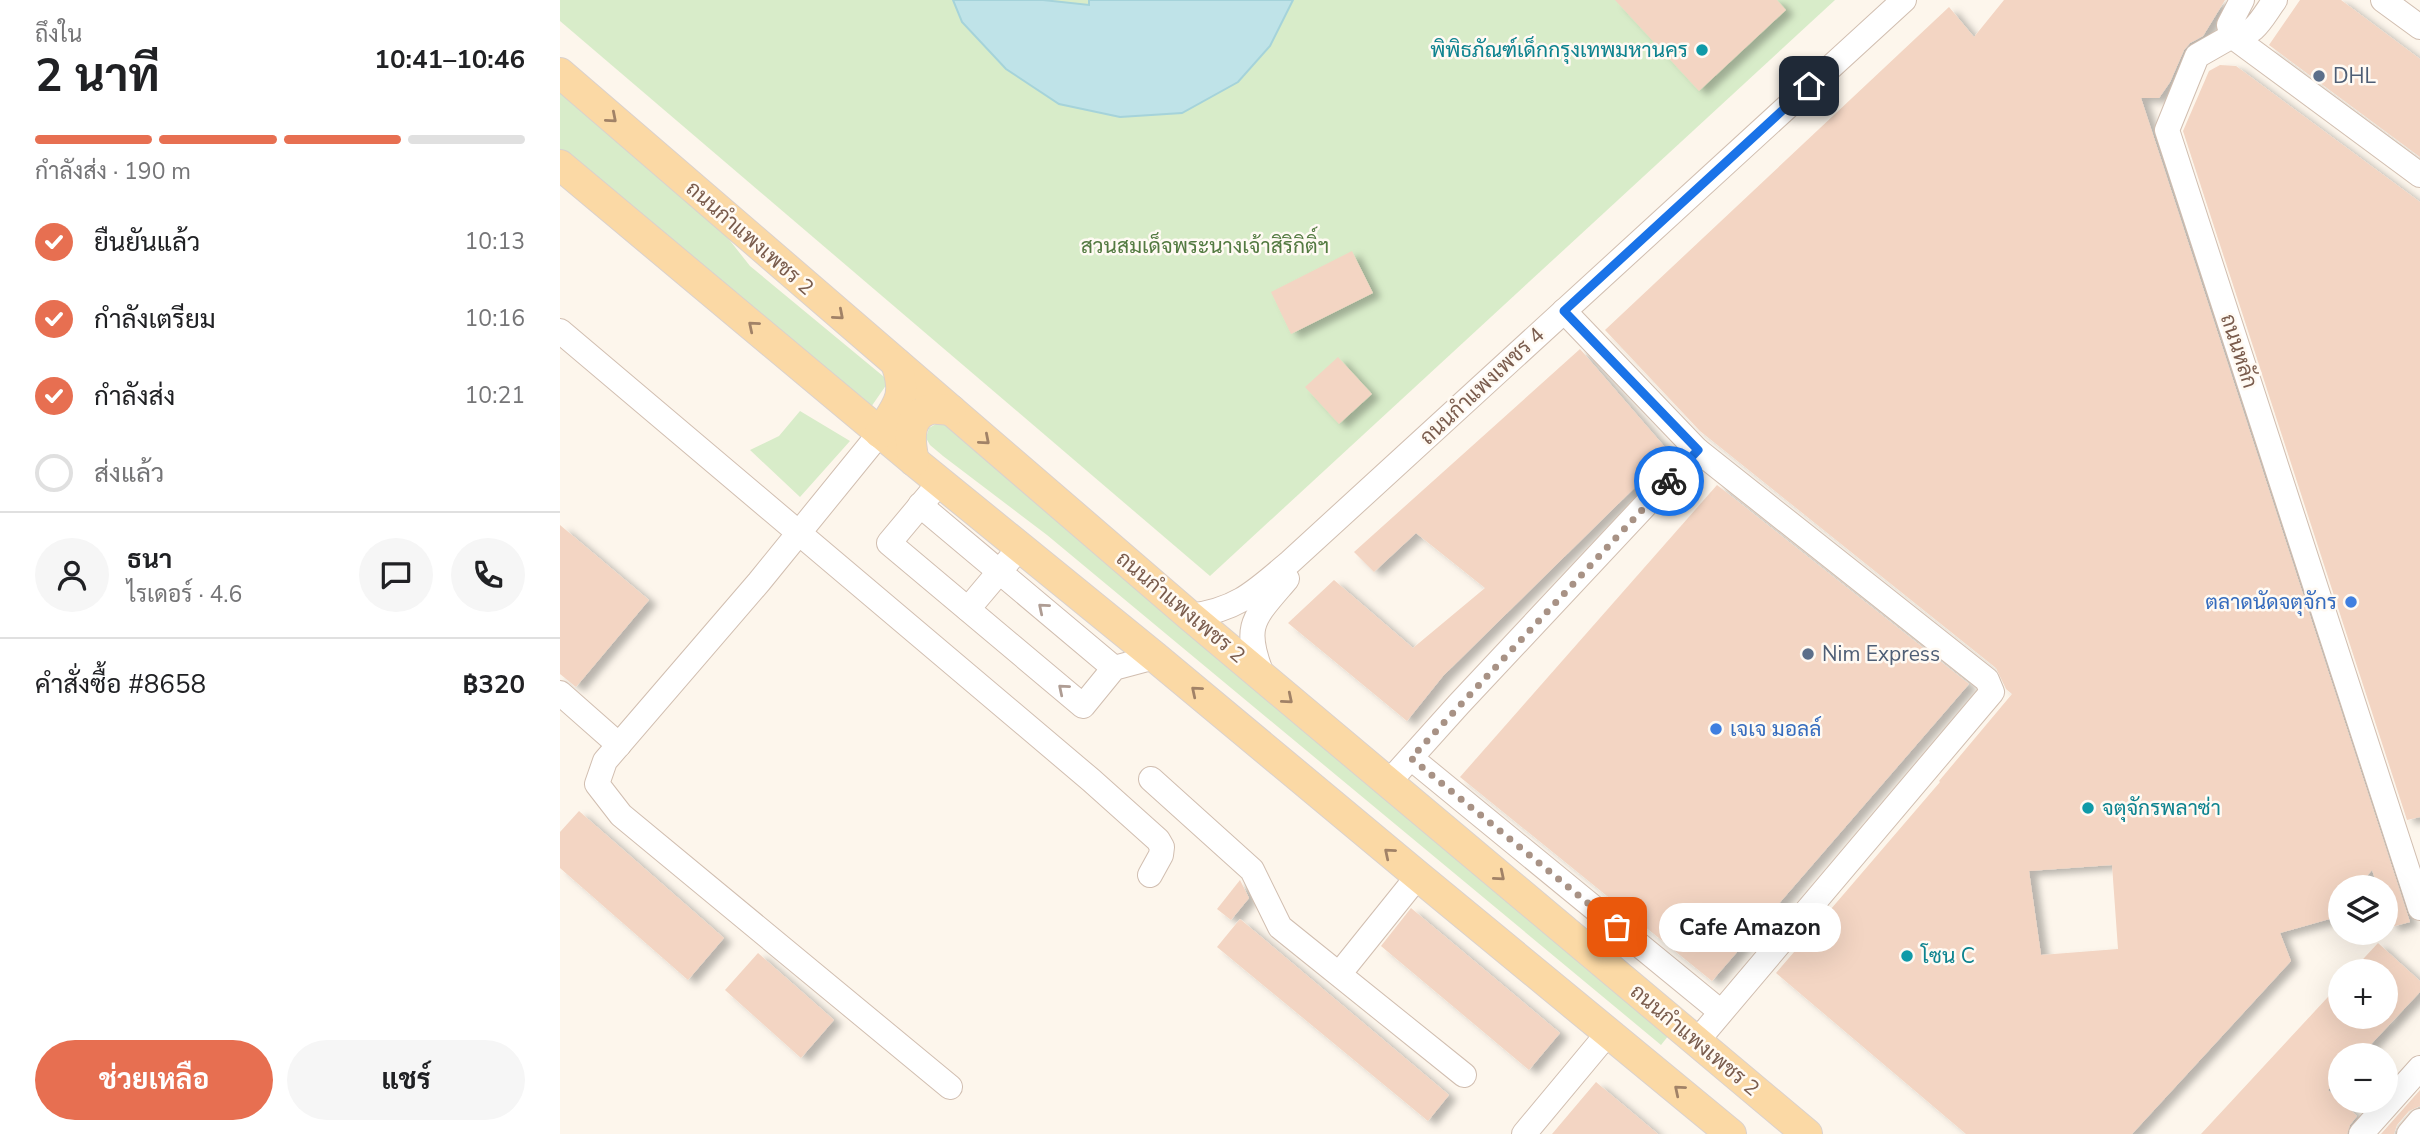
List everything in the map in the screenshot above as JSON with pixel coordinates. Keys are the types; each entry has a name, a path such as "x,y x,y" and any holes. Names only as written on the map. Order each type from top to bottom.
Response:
{"main road":[{"name":"ถนนกำแพงเพชร 2","path":"560,73 1190,616 1807,1134"},
{"path":"560,164 880,433 1156,657 1731,1134"},
{"path":"880,433 902,396 902,381 896,363"},
{"path":"914,461 910,432 918,417 928,409 951,410"}],"street":[{"name":"ถนนกำแพงเพชร 4","path":"1190,616 1214,613 1247,598 1904,0"},
{"path":"2242,0 2229,25 2232,36 2420,175"},
{"name":"ถนนหลัก","path":"2274,0 2250,33 2240,37 2232,36 2197,57 2167,130 2420,908"},
{"path":"2383,0 2420,27"},
{"path":"1564,311 1698,450 1987,680 1992,692 1697,1041"},
{"path":"560,331 1091,780 1157,840 1162,847 1161,855 1150,875"},
{"path":"880,433 605,761 597,784 621,815 950,1087"},
{"path":"1388,783 1698,450"},
{"path":"940,482 889,544 1083,706 1114,668 1156,657"},
{"path":"920,505 1114,668"},
{"name":"ถนนกำแพงเพชร 4","path":"1263,677 1251,639 1253,624 1280,587 1339,517"},
{"path":"968,609 1020,548"},
{"path":"560,693 619,744"},
{"path":"1411,758 1721,1012"},
{"path":"1150,779 1252,870 1280,927 1464,1075"},
{"path":"1471,852 1493,825"},
{"path":"1340,973 1418,876"},
{"path":"1524,1134 1609,1032"},
{"path":"2361,1134 2420,1068"},
{"path":"2409,1134 2420,1121"}],"green space":[{"name":"สวนสมเด็จพระนางเจ้าสิริกิติ์ฯ","path":"560,0 1835,0 1210,576 560,21"},
{"path":"560,91 720,228 750,266 889,381 871,407 560,151"},
{"path":"800,411 850,441 800,497 750,450 779,436"},
{"path":"941,421 1669,1035 1661,1045 1047,535 930,445 926,438 929,428"}],"water":[{"path":"953,0 1043,0 1089,5 1089,0 1293,0 1270,46 1238,82 1182,113 1120,117 1059,104 1006,69 962,22"}],"building":[{"name":"พิพิธภัณฑ์เด็กกรุงเทพมหานคร","path":"1615,0 1777,0 1786,10 1699,91"},
{"path":"2004,0 2225,0 2203,36 2184,50 2170,82 2159,98 2141,98 2395,875 2374,875 2372,870 2368,875 2328,875 2328,919 2280,933 2291,961 2132,1134 1966,1134 1776,973 2012,694 2006,689 1996,668 1700,431 1605,330 1949,7 1974,37","holes":["2112,865 2118,949 2041,955 2029,871"]},
{"path":"2300,0 2341,0 2420,59 2420,157 2269,45"},
{"path":"2220,65 2236,66 2420,202 2420,817 2407,820 2183,131 2209,71"},
{"path":"1352,251 1373,293 1291,334 1271,292"},
{"path":"1580,349 1670,453 1443,676 1407,721 1288,623 1334,580 1413,648 1485,588 1416,533 1374,572 1354,552"},
{"path":"1338,357 1372,394 1339,424 1305,387"},
{"name":"เจเจ มอลล์","path":"1717,485 1969,684 1712,981 1460,777"},
{"path":"560,525 649,600 576,687 560,674"},
{"path":"579,811 724,938 688,980 560,868 560,832"},
{"path":"1240,880 1249,898 1231,920 1217,909"},
{"path":"2398,885 2410,922 2398,925"},
{"path":"1411,908 1560,1033 1529,1070 1381,946"},
{"path":"1240,919 1449,1095 1428,1121 1217,947"},
{"path":"2376,945 2380,945 2396,959 2363,959"},
{"path":"758,953 834,1020 801,1058 725,990"},
{"path":"2398,961 2420,981 2420,992 2398,1015"},
{"path":"2328,997 2328,1029 2385,1029 2372,1043 2328,1043 2328,1113 2354,1113 2357,1116 2347,1134 2201,1134"},
{"path":"1596,1082 1658,1134 1552,1134"},
{"path":"2420,1090 2420,1106 2409,1111 2397,1125 2394,1134 2381,1134"}],"way so far":[{"path":"1617,927 1411,758 1669,481"}],"place":[{"name":"พิพิธภัณฑ์เด็กกรุงเทพมหานคร","path":"1702,50"},
{"name":"DHL","path":"2319,76"},
{"name":"ตลาดนัดจตุจักร","path":"2351,602"},
{"name":"Nim Express","path":"1808,654"},
{"name":"เจเจ มอลล์","path":"1716,729"},
{"name":"จตุจักรพลาซ่า","path":"2088,808"},
{"name":"Cafe Amazon","path":"1617,927"},
{"name":"โซน C","path":"1907,956"}],"route":[{"path":"1669,481 1698,450 1564,311 1809,86"}]}
